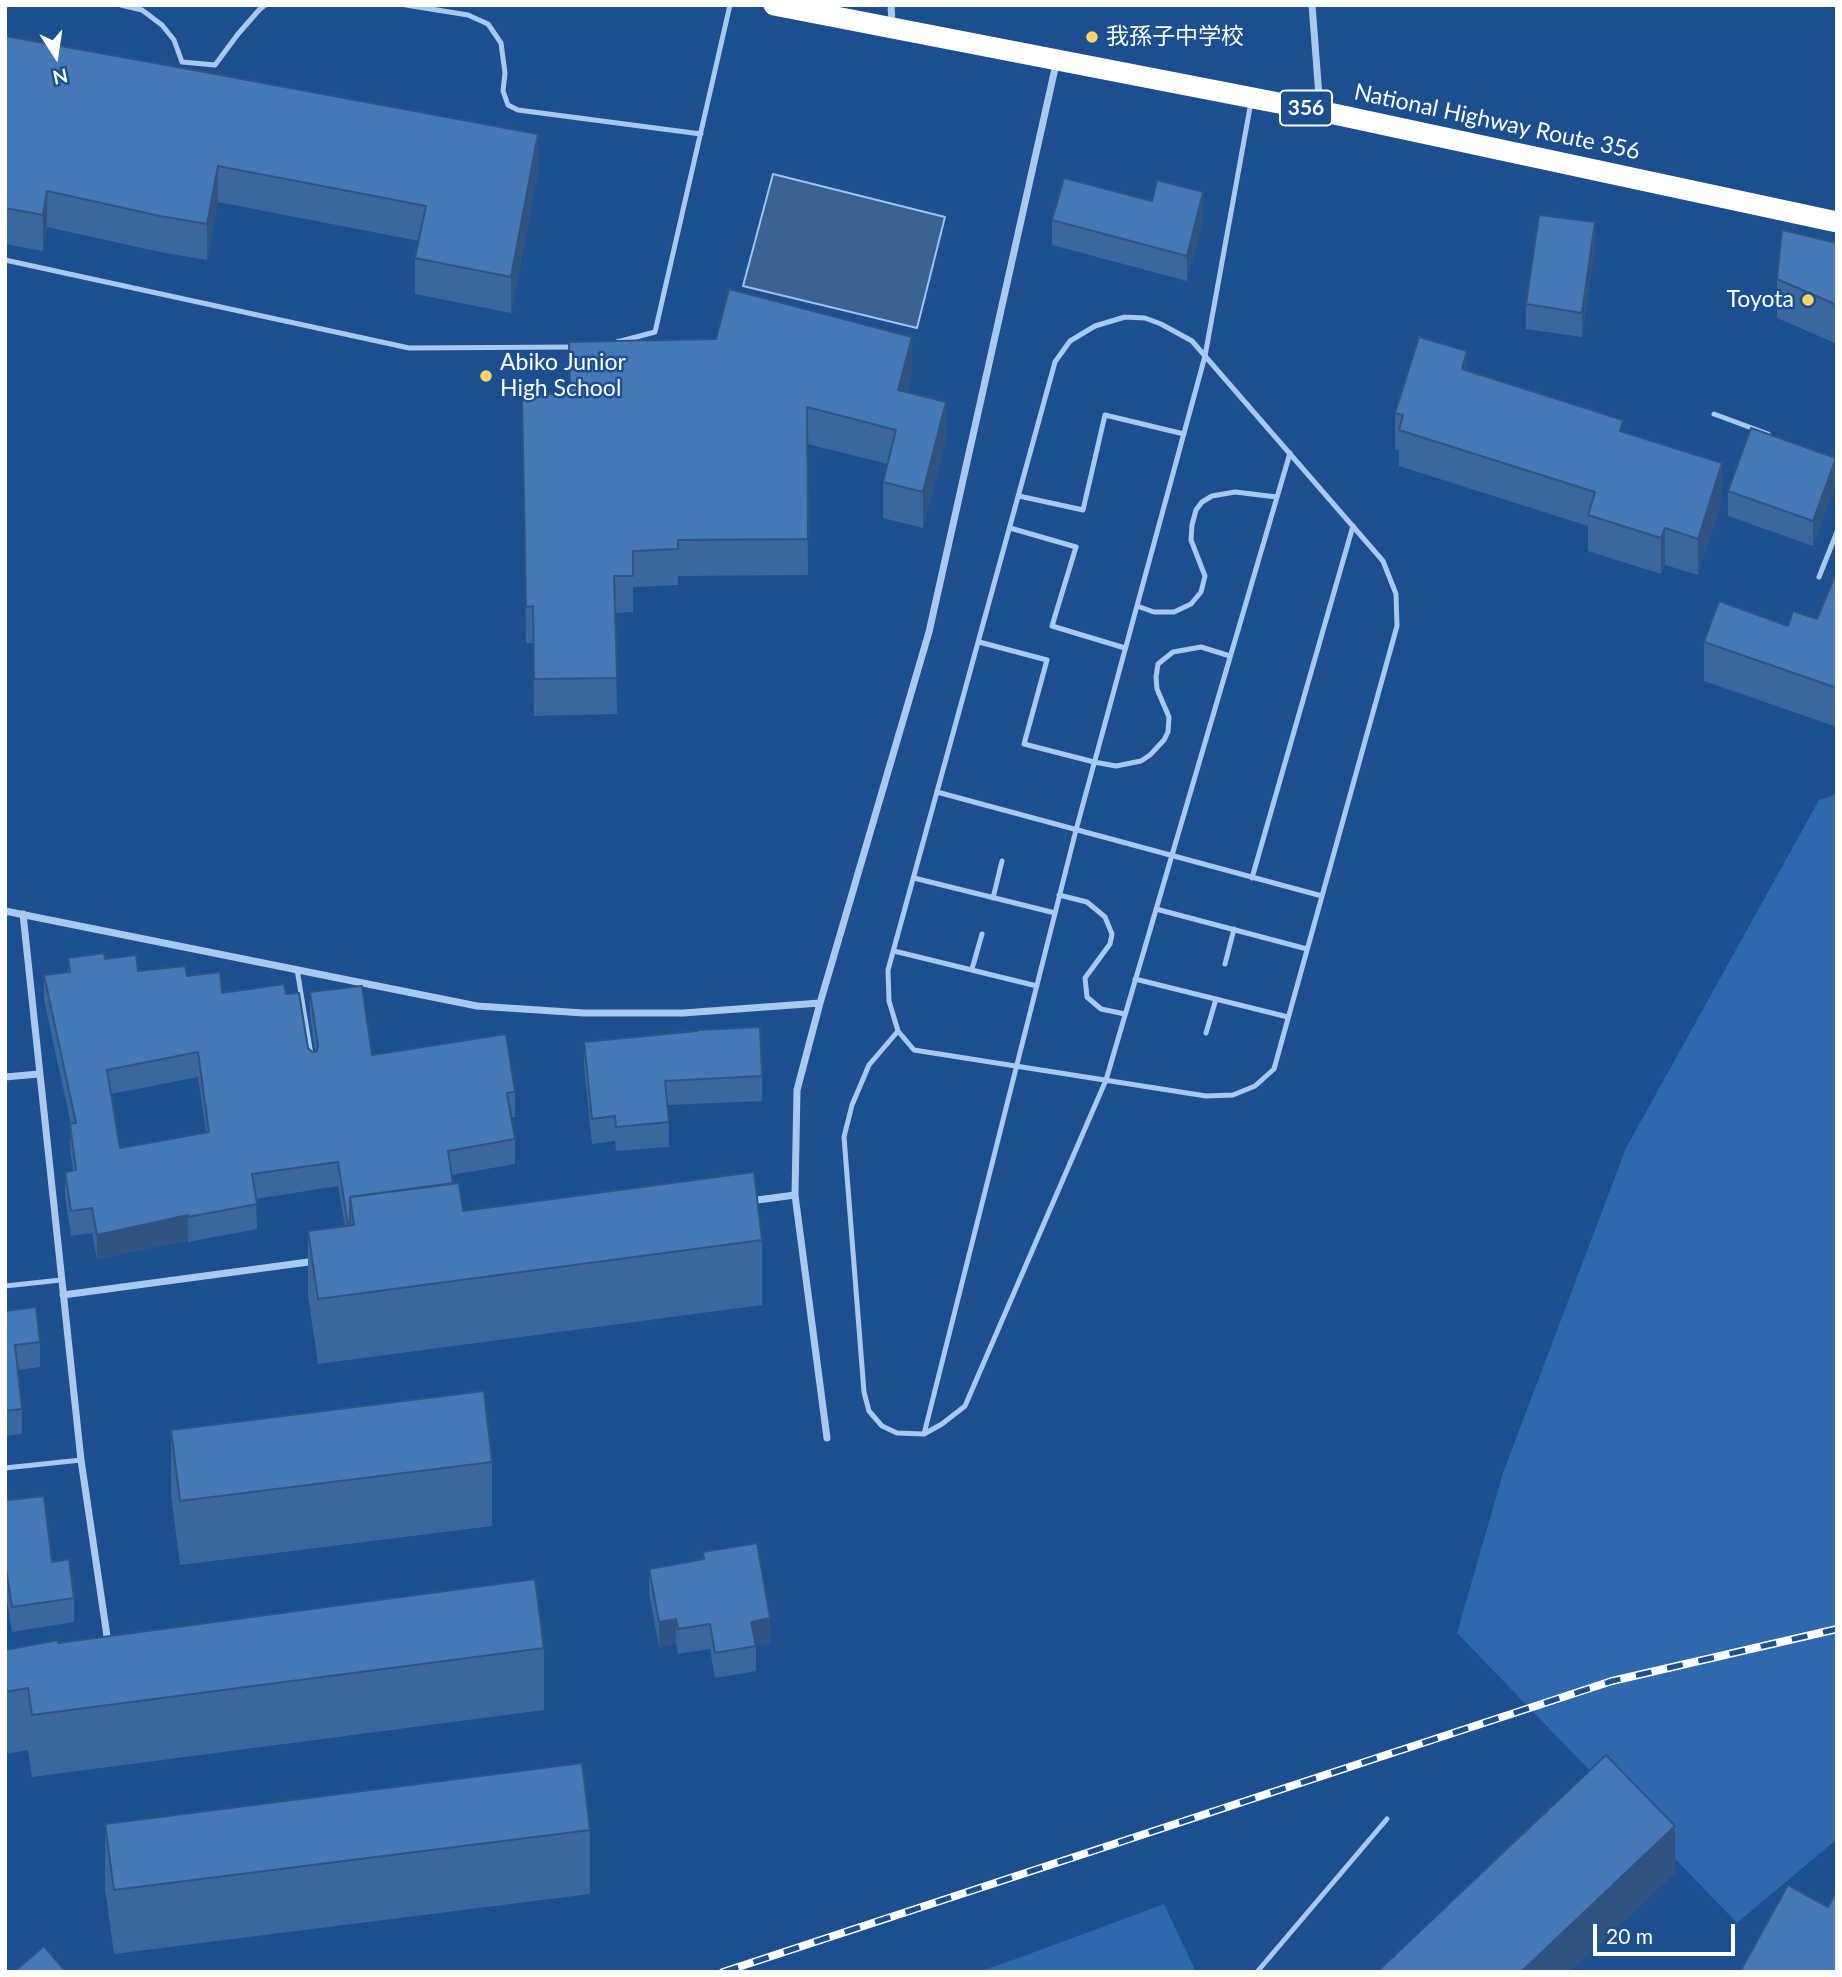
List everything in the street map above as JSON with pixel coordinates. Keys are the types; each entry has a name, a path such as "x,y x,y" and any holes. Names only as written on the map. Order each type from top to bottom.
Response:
{"highway":[{"name":"National Highway Route 356","path":"774,5 1320,111 1837,222"}],"street":[{"path":"891,5 892,28"},
{"path":"1312,5 1320,111"},
{"path":"827,1438 795,1195 797,1090 929,632 1057,60"},
{"path":"5,911 477,1006 584,1013 683,1013 820,1003"},
{"path":"23,914 81,1460 108,1643 95,1645"},
{"path":"5,1077 39,1074"},
{"path":"740,1202 795,1195"},
{"path":"63,1295 326,1259"}],"lane":[{"path":"121,5 142,10 162,25 174,40 182,62 215,65 238,34 265,5"},
{"path":"406,5 468,15 488,24 501,43 505,73 503,91 508,104 518,110 701,134"},
{"path":"608,344 655,332 730,5"},
{"path":"924,1434 1059,895 1205,356 1252,98"},
{"path":"5,260 409,348 583,347"},
{"path":"1125,317 1145,318 1161,324 1192,341 1205,356 1383,561 1396,594 1397,626 1274,1069 1255,1086 1233,1095 1206,1096 914,1050 898,1031 888,1001 888,970 1055,362 1070,341 1095,326 1125,317"},
{"path":"1714,414 1775,437"},
{"path":"1019,496 1083,510 1105,415 1184,434"},
{"path":"898,1031 869,1065 852,1105 844,1138 864,1392 869,1411 882,1426 897,1433 924,1434 965,1406 1106,1080 1290,453"},
{"path":"1137,606 1154,612 1174,612 1191,604 1201,592 1205,576 1191,540 1196,510 1202,502 1212,496 1235,492 1277,497"},
{"path":"1252,878 1353,526"},
{"path":"1010,528 1076,547 1052,626 1125,648"},
{"path":"1819,577 1837,532"},
{"path":"979,642 1047,660 1024,744 1094,762 1124,766 1150,755 1168,732 1169,718 1157,689 1157,664 1173,652 1201,647 1230,656"},
{"path":"937,793 1322,896"},
{"path":"992,898 1002,861"},
{"path":"914,878 1055,913"},
{"path":"1059,895 1087,902 1105,917 1112,934 1110,944 1085,978 1087,997 1101,1009 1125,1014"},
{"path":"1156,909 1307,949"},
{"path":"1225,964 1234,929"},
{"path":"972,969 982,934"},
{"path":"894,951 1037,985"},
{"path":"297,969 311,1059"},
{"path":"1135,979 1288,1017"},
{"path":"1206,1033 1216,999"},
{"path":"5,1286 61,1280"},
{"path":"5,1468 81,1460"},
{"path":"1257,1972 1387,1819"}],"shaded area":[{"path":"773,174 945,217 917,328 743,286"},
{"path":"1837,794 1837,1839 1737,1923 1457,1633 1503,1473 1626,1148 1819,800"},
{"path":"1164,1904 1196,1972 977,1972 1013,1960"}],"building":[{"path":"5,36 538,134 511,277 415,258 426,206 218,166 207,224 47,191 43,215 5,208"},
{"path":"1064,178 1152,201 1157,180 1203,192 1187,256 1052,220"},
{"path":"1539,215 1595,222 1582,313 1526,304"},
{"path":"1782,230 1837,243 1837,305 1777,279"},
{"path":"729,289 912,337 898,390 946,402 923,492 883,482 896,430 807,407 808,539 678,540 678,549 633,551 633,576 614,576 617,678 534,679 533,606 526,607 522,395 570,393 569,342 716,339"},
{"path":"1419,337 1467,351 1462,369 1623,420 1620,431 1722,463 1698,539 1665,528 1661,538 1588,515 1595,492 1399,430 1403,415 1395,413"},
{"path":"1751,428 1836,458 1813,521 1728,491"},
{"path":"1837,571 1837,688 1704,642 1719,601 1788,626 1793,611 1817,619"},
{"path":"104,953 105,959 136,955 138,971 185,966 187,976 220,972 222,993 284,984 286,994 299,993 308,1048 312,1052 317,1051 318,1046 310,992 362,986 372,1055 506,1034 515,1092 507,1093 515,1139 448,1151 453,1183 350,1197 350,1225 338,1162 252,1174 257,1204 188,1215 97,1235 92,1208 71,1211 65,1172 76,1170 70,1124 76,1123 44,975 70,972 68,958","holes":["198,1052 209,1132 120,1148 107,1070"]},
{"path":"760,1027 762,1076 665,1081 669,1122 616,1127 615,1116 592,1119 584,1042 697,1030"},
{"path":"754,1172 762,1240 318,1299 308,1231 354,1225 350,1197 459,1183 463,1211"},
{"path":"36,1307 40,1342 15,1345 22,1409 5,1411 5,1311"},
{"path":"484,1391 492,1462 180,1501 171,1430"},
{"path":"5,1494 8,1494 8,1500 44,1496 52,1562 69,1559 74,1598 12,1607 5,1563"},
{"path":"757,1543 770,1618 751,1622 756,1646 715,1653 710,1624 678,1629 676,1619 659,1622 649,1569 704,1559 703,1552"},
{"path":"535,1579 544,1648 32,1715 28,1688 5,1692 5,1650 58,1640 58,1643"},
{"path":"1606,1755 1675,1826 1521,1972 1377,1972"},
{"path":"582,1763 590,1830 114,1890 105,1824"},
{"path":"1788,1885 1828,1907 1837,1891 1837,1972 1740,1972"},
{"path":"44,1946 66,1972 14,1972"}],"railway":[{"path":"723,1972 1612,1681 1837,1629"}],"place":[{"name":"我孫子中学校","path":"1092,37"},
{"name":"Toyota","path":"1808,300"},
{"name":"Abiko Junior High School","path":"486,376"}]}
